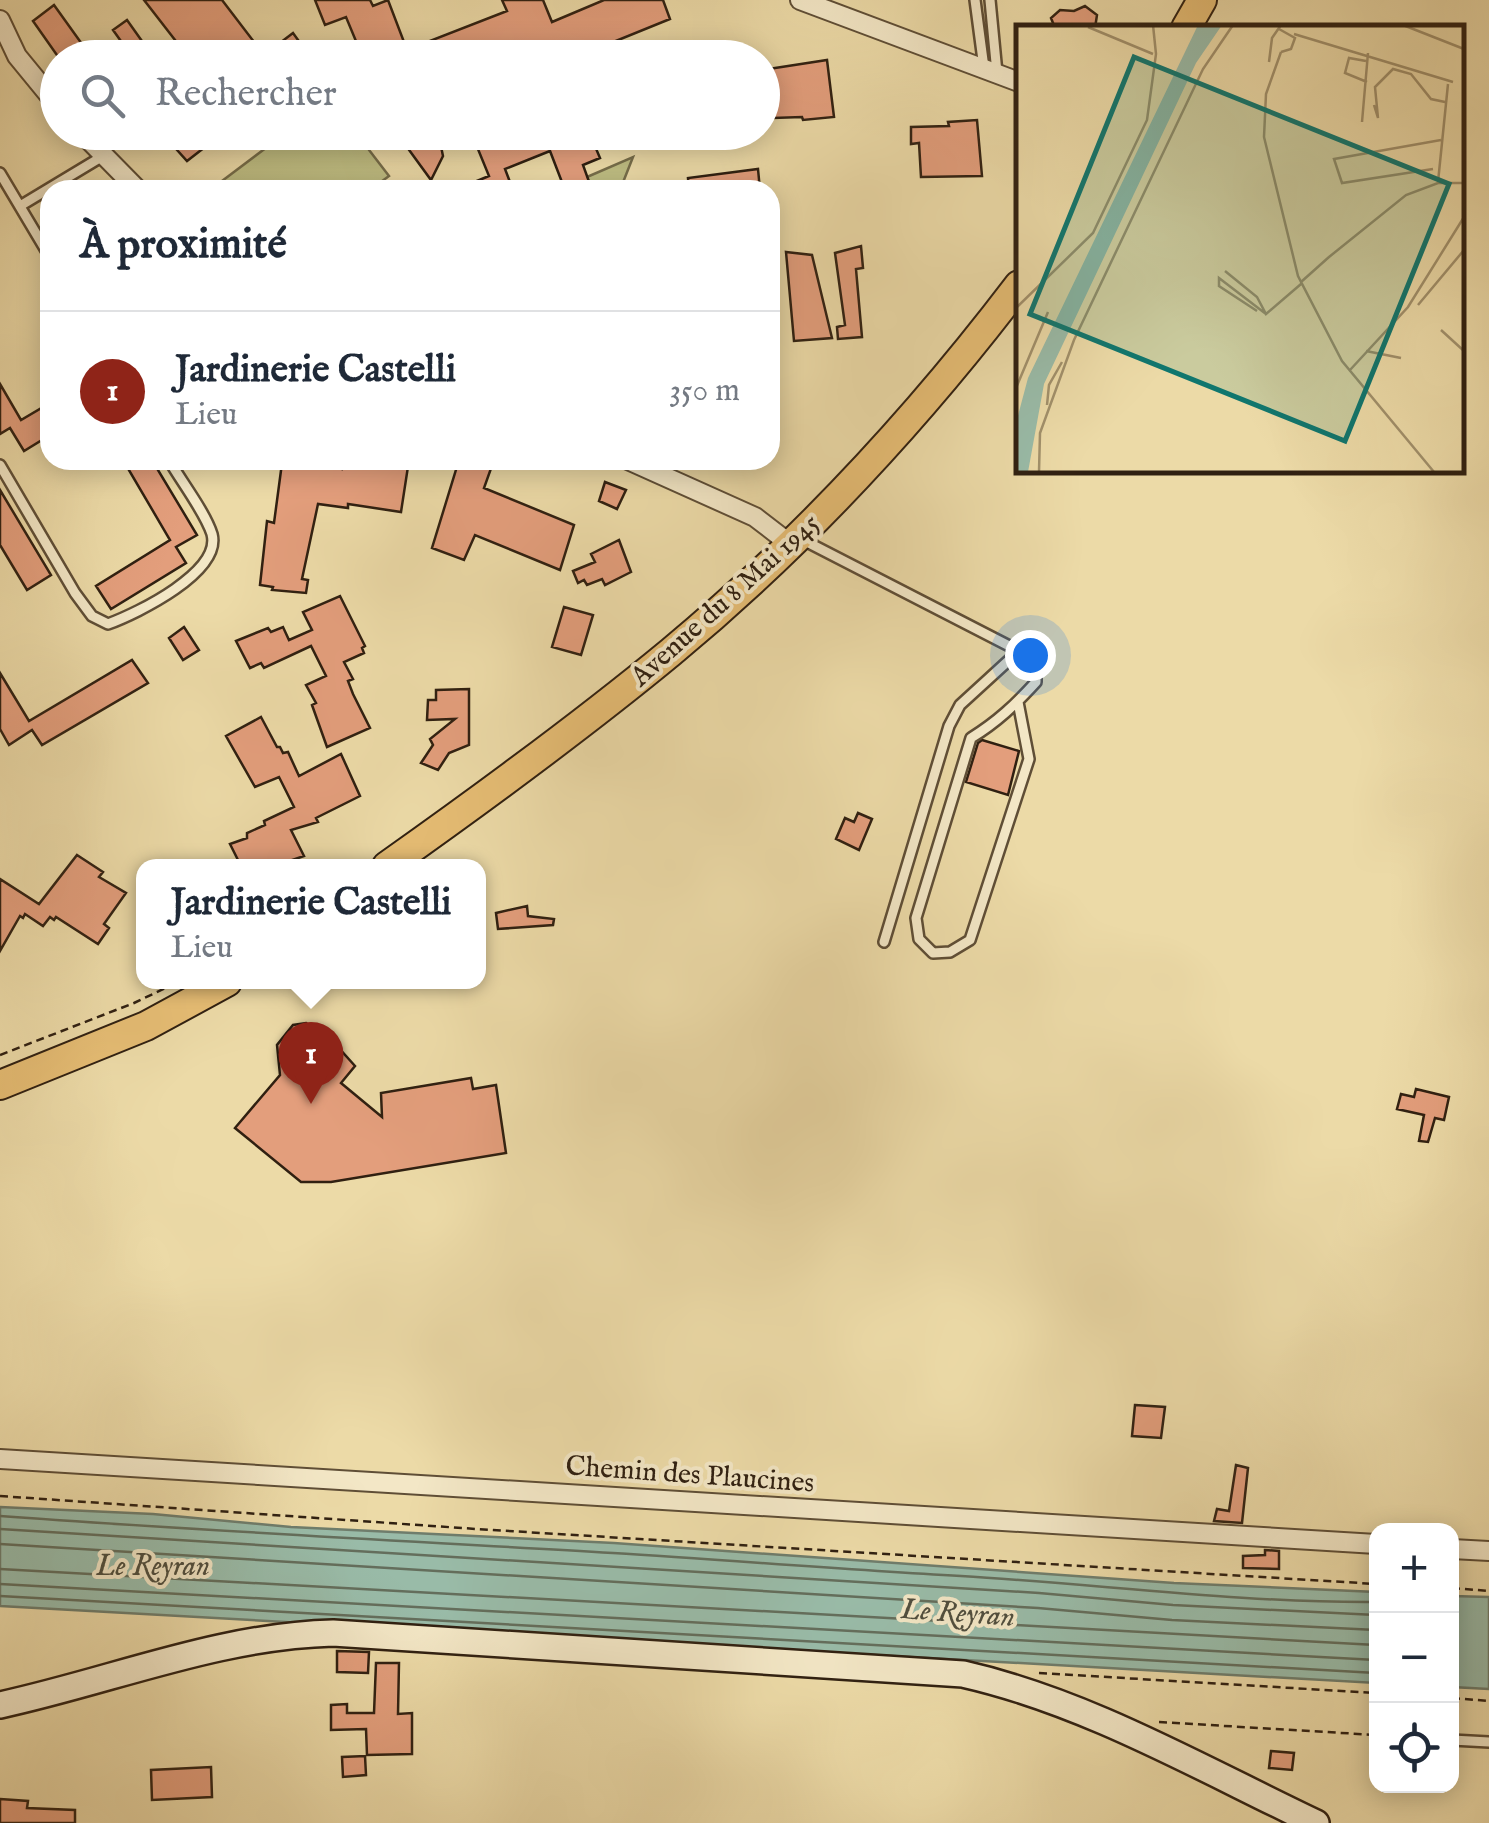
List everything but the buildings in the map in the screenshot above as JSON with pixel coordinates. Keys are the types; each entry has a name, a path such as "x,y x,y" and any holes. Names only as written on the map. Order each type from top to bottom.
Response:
{"main road":[{"path":"1188,25 1202,0"},
{"name":"Avenue du 8 Mai 1945","path":"396,859 510,778 672,652 849,485 948,374 1016,289"},
{"path":"0,1068 140,1013 185,989"},
{"path":"0,1084 146,1026 215,989"},
{"path":"0,1706 242,1642 290,1634 333,1633 962,1674 998,1682 1076,1710 1316,1823"}],"street":[{"path":"800,0 1016,81"},
{"path":"0,20 17,56 40,84"},
{"path":"0,68 17,56"},
{"path":"98,150 128,180"},
{"path":"651,470 755,516 793,540"},
{"name":"Chemin des Plaucines","path":"0,1459 1369,1544"},
{"path":"1459,1549 1489,1551"}],"lane":[{"path":"975,0 991,74"},
{"path":"990,0 991,74"},
{"path":"63,180 103,156"},
{"path":"0,173 40,240"},
{"path":"20,206 40,194"},
{"path":"0,466 76,593 92,616 108,624 136,613 204,566 213,551 212,533 175,470"},
{"path":"793,540 1036,657 1036,682 1018,702 1006,716 971,738 916,918 918,939 932,954 950,952 970,940 1029,758 1018,702"},
{"path":"884,942 949,726 960,705 1019,651"},
{"path":"1459,1740 1489,1742"}],"path":[{"path":"0,1055 165,989"},
{"path":"0,1496 1369,1584"},
{"path":"1459,1589 1489,1591"},
{"path":"1034,1674 1369,1693"},
{"path":"1459,1699 1489,1701"},
{"path":"1159,1722 1369,1735"}],"shaded area":[{"path":"263,150 369,150 389,176 384,180 223,180"},
{"path":"633,157 624,180 587,177"}],"water":[{"name":"Le Reyran","path":"0,1507 153,1514 291,1527 614,1543 1174,1583 1369,1592 1369,1683 0,1606"},
{"path":"1459,1596 1489,1597 1489,1689 1459,1687"}],"place":[{"name":"Jardinerie Castelli","path":"311,1104"}]}
